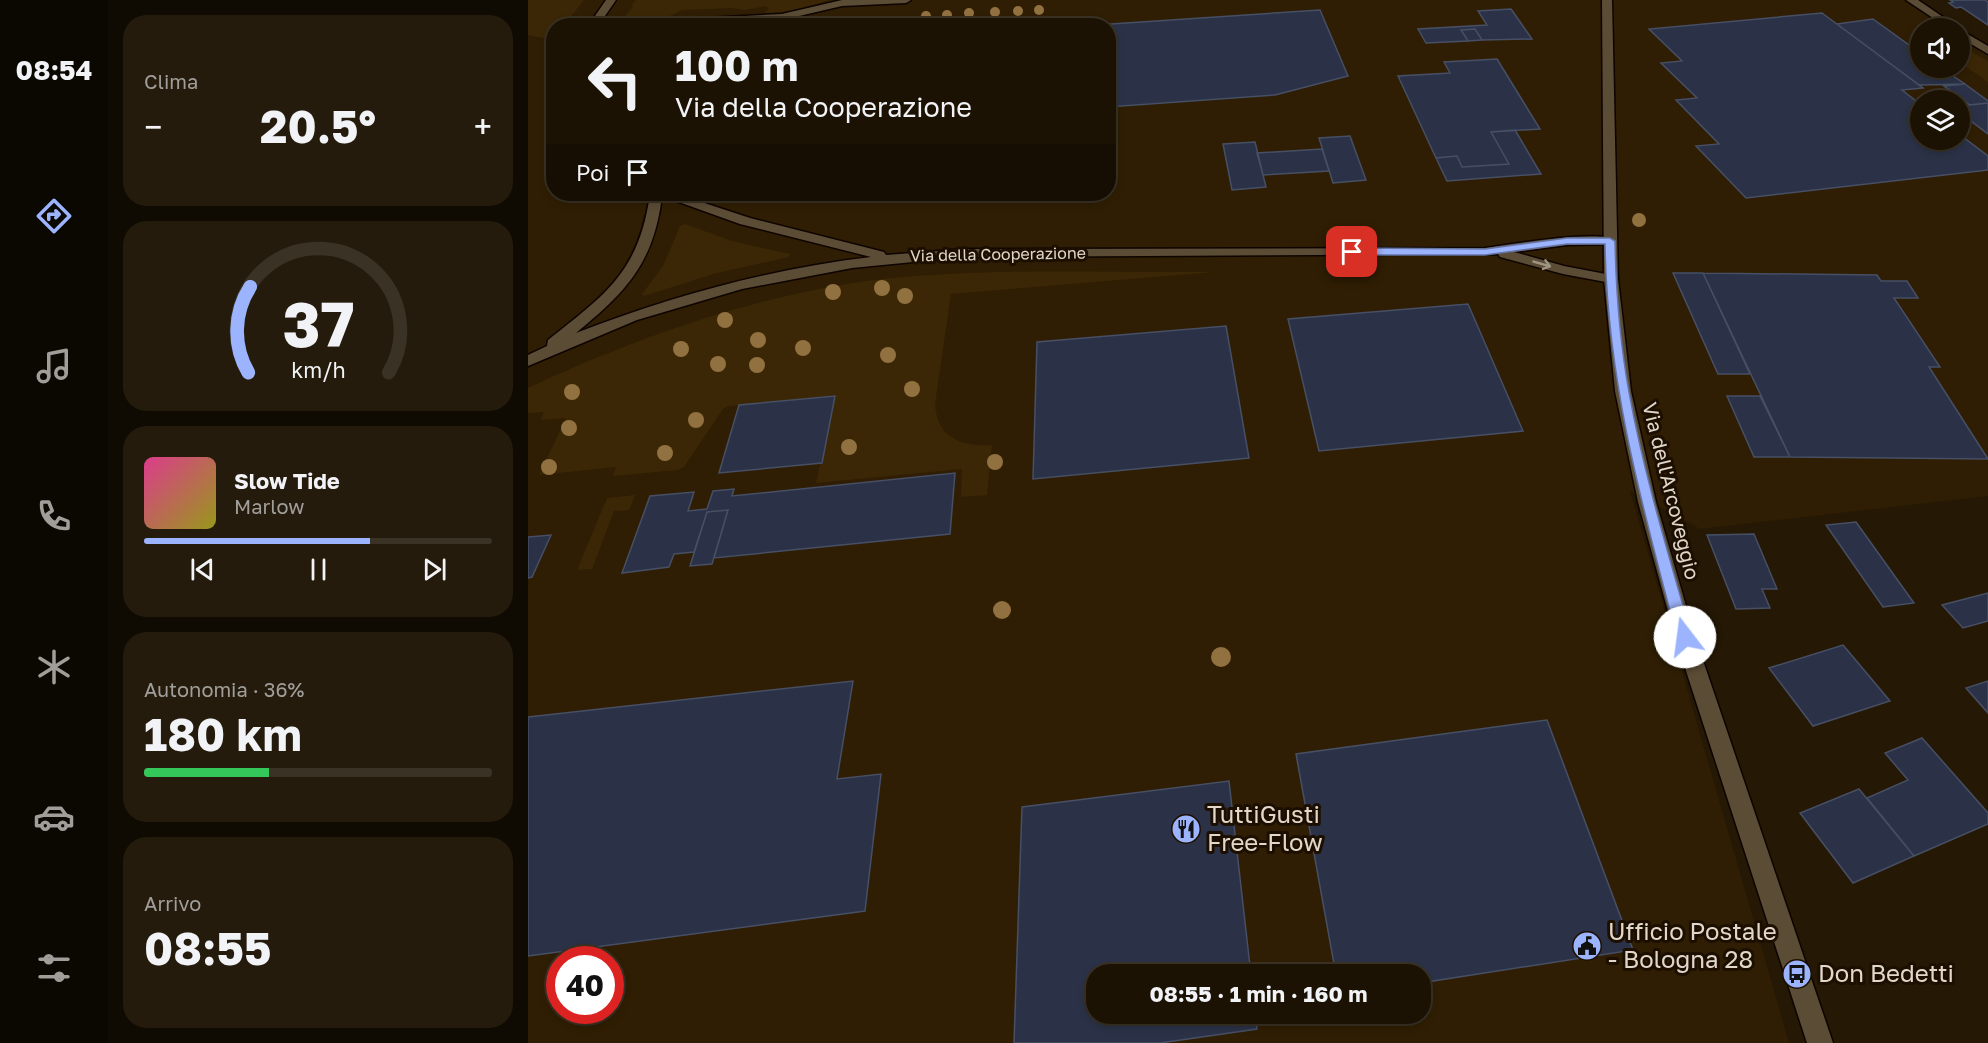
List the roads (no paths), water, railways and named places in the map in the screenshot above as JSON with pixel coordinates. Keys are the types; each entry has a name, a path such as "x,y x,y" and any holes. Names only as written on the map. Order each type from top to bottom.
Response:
{"street":[{"path":"599,18 611,0"},
{"path":"763,18 782,17 842,3 906,0"},
{"name":"Via dell'Arcoveggio","path":"1607,0 1611,279 1623,391 1647,502 1685,637 1820,1043"},
{"path":"1911,0 1939,18"},
{"path":"1970,39 1988,51"},
{"path":"531,360 604,301 632,270 648,240 656,201"},
{"path":"684,201 745,222 889,257"},
{"name":"Via della Cooperazione","path":"531,360 620,323 716,292 795,273 889,257 964,253 1485,252 1567,241 1610,241"},
{"name":"Via della Cooperazione","path":"1485,252 1508,255 1563,270 1611,279"}],"place":[{"name":"TuttiGusti Free-Flow","path":"1186,829"},
{"name":"Ufficio Postale - Bologna 28","path":"1587,946"},
{"name":"Don Bedetti","path":"1797,974"}]}
